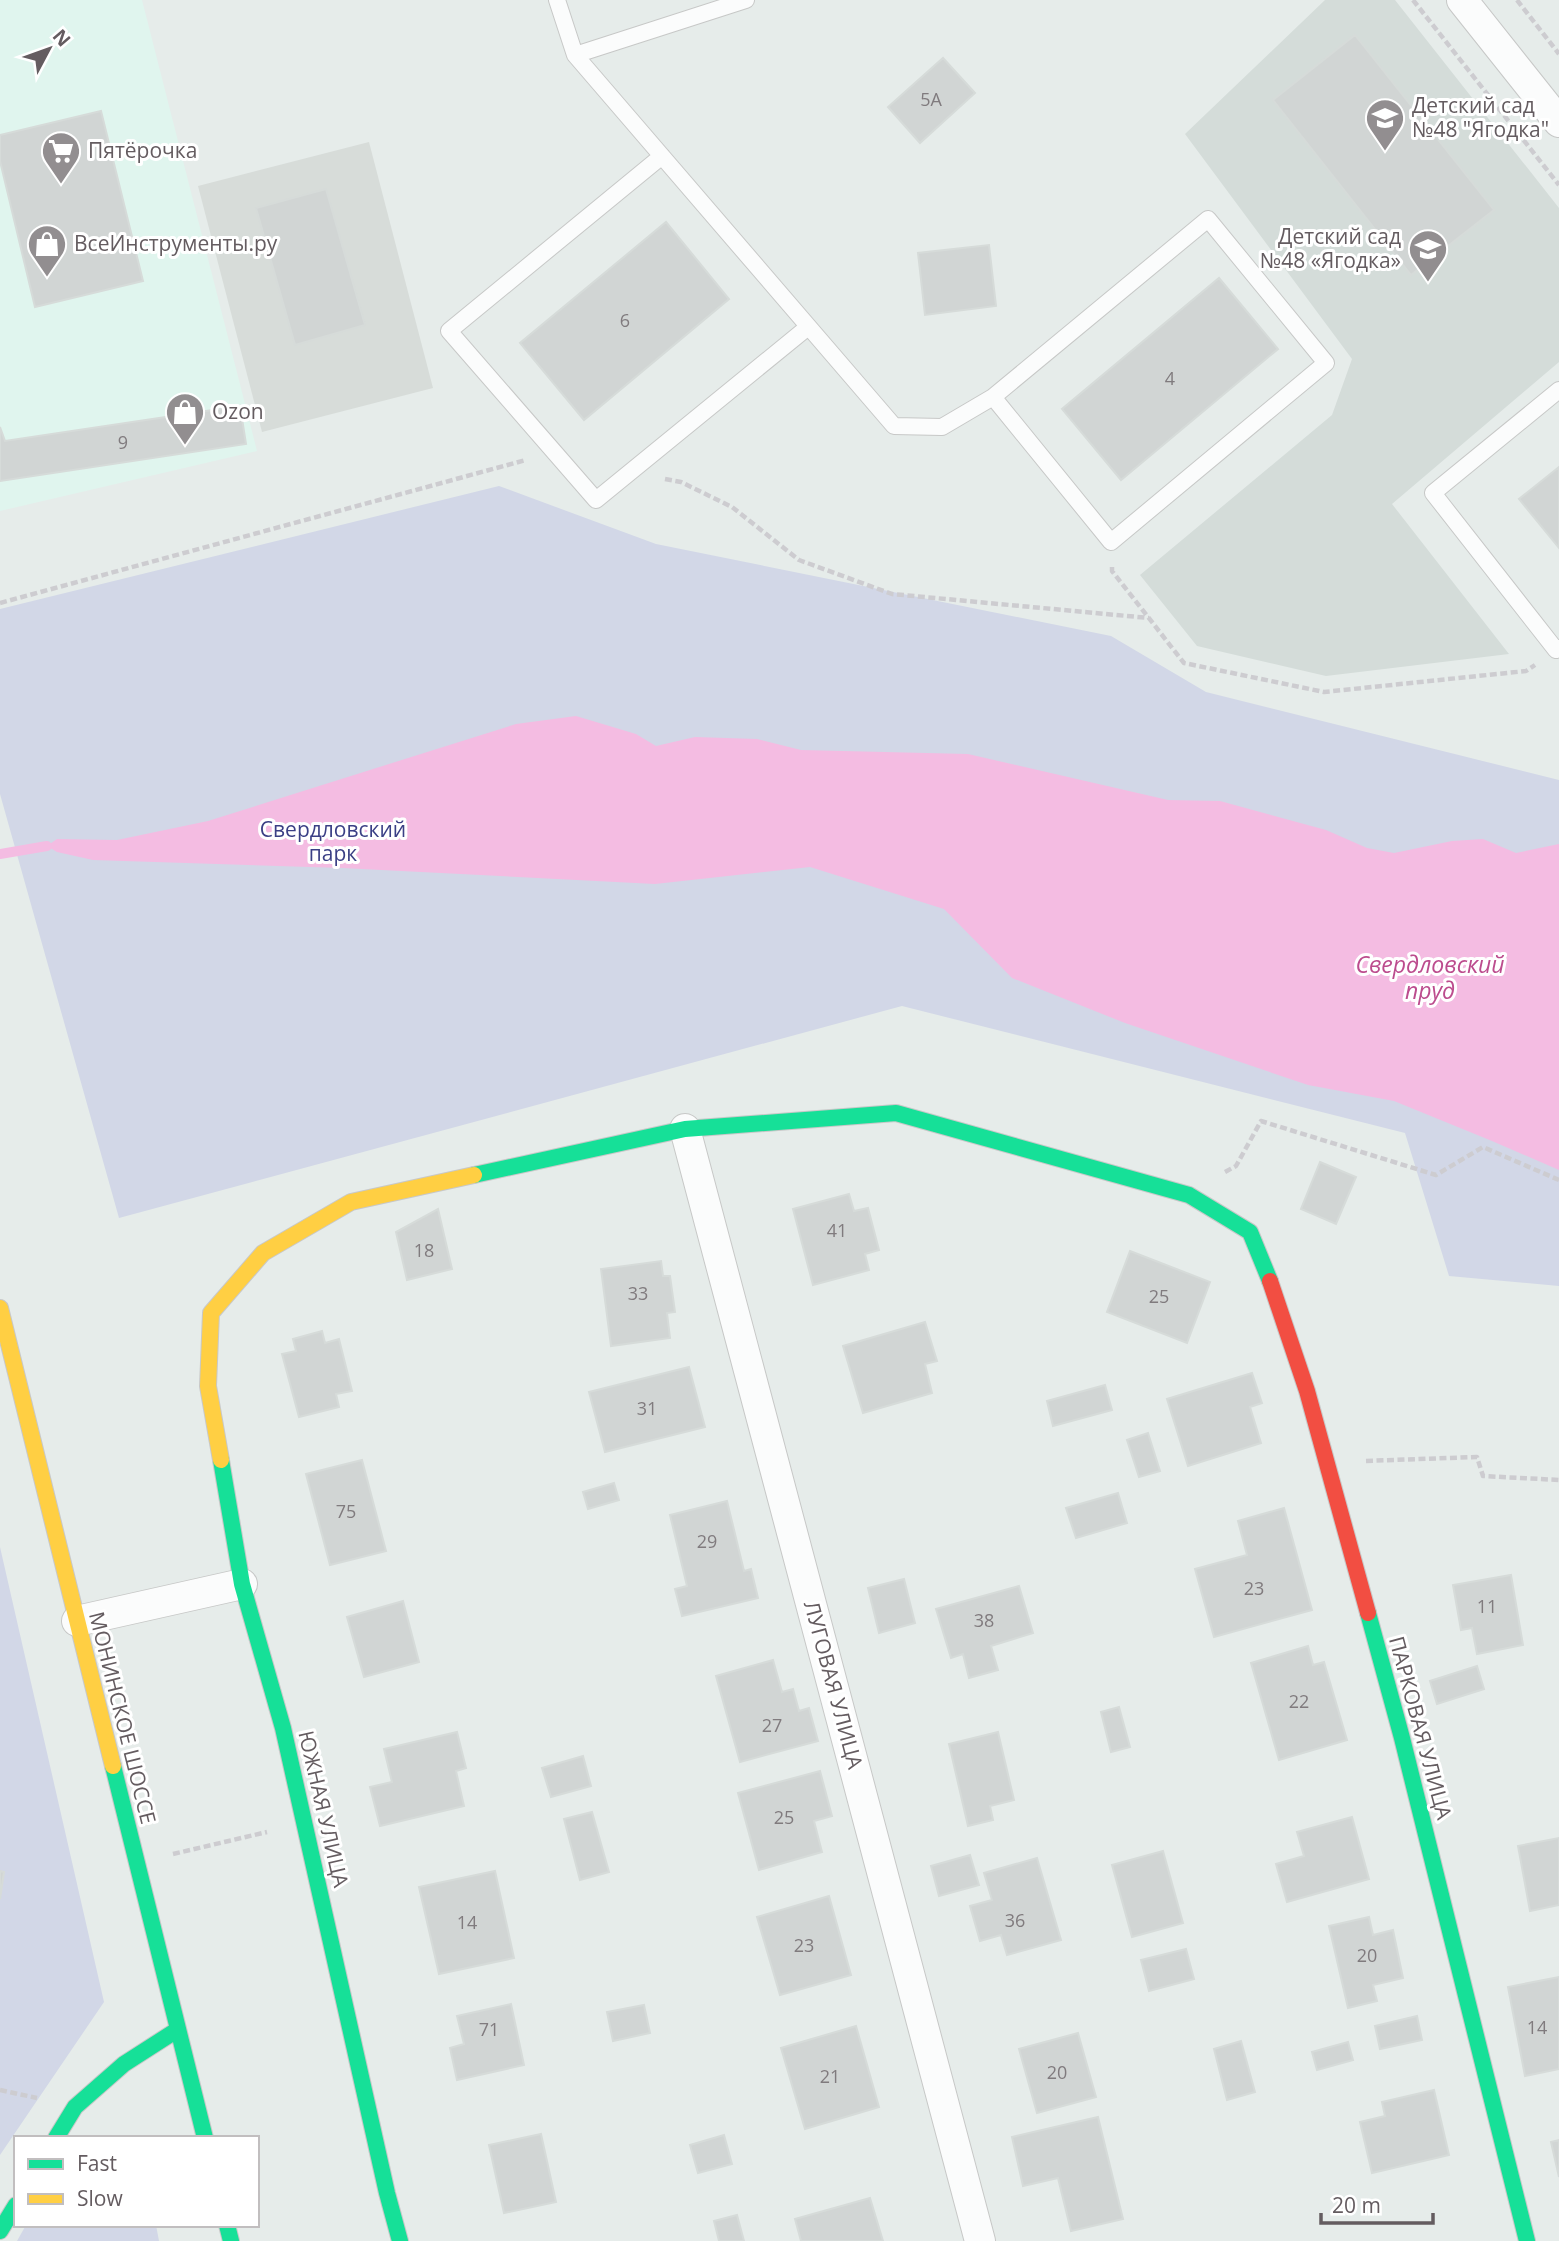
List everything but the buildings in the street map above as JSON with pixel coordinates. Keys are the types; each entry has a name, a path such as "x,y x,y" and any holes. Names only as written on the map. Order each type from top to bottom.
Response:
{"street":[{"path":"1462,0 1559,122"},
{"name":"ЮЖНАЯ УЛИЦА","path":"400,2241 284,1728 242,1584 208,1386 211,1313 263,1253 351,1202 685,1129 896,1113 1189,1195 1250,1231"},
{"name":"ЛУГОВАЯ УЛИЦА","path":"685,1129 980,2241"},
{"name":"ПАРКОВАЯ УЛИЦА","path":"1250,1231 1278,1299 1307,1391 1402,1738 1527,2241"},
{"name":"МОНИНСКОЕ ШОССЕ","path":"0,1308 204,2136"},
{"path":"77,1621 242,1584"},
{"path":"57,2136 75,2108 124,2064 177,2029"},
{"path":"0,2231 14,2208"}],"lane":[{"path":"557,0 575,55 894,426 942,427 993,397 1208,219 1326,363 1111,542 993,397"},
{"path":"575,55 746,0"},
{"path":"662,156 449,331 596,500 808,327"},
{"path":"1558,649 1433,494 1559,390"}],"path":[{"path":"1413,0 1559,185"},
{"path":"1517,0 1559,54"},
{"path":"0,603 554,452"},
{"path":"630,472 681,481 732,507 799,560 892,594 1149,618"},
{"path":"1111,542 1112,571 1184,663 1324,692 1526,671 1558,649"},
{"path":"1189,1195 1236,1166 1261,1121 1436,1175 1483,1147 1559,1180"},
{"path":"1326,1462 1477,1457 1483,1476 1559,1480"},
{"path":"162,1856 305,1823"}],"shaded area":[{"path":"0,0 142,0 257,451 0,511"},
{"name":"Детский сад №48 «Ягодка»","path":"1325,0 1395,0 1559,208 1559,362 1392,504 1509,654 1326,676 1197,646 1140,575 1332,415 1352,359 1185,134"},
{"path":"369,142 433,388 262,432 198,186"}],"green space":[{"name":"Свердловский парк","path":"499,486 656,544 1111,636 1206,692 1559,780 1559,1286 1449,1276 1405,1133 902,1006 119,1218 0,794 0,609"},
{"path":"0,1547 104,2002 0,2155"},
{"path":"25,2227 156,2227 159,2241 17,2241"}],"water":[{"name":"Свердловский пруд","path":"576,716 636,734 656,746 695,737 757,739 801,750 968,754 1168,800 1220,801 1326,830 1367,848 1394,853 1452,841 1483,839 1516,853 1559,844 1559,1170 1394,1101 1308,1085 1125,1023 1012,978 944,909 810,867 655,884 342,868 93,860 57,852 47,846 57,839 117,840 208,821 516,724"}],"waterway":[{"path":"0,854 47,846"}],"traffic: fast":[{"path":"474,1175 685,1129 896,1113 1189,1195 1250,1232 1270,1281"},
{"path":"221,1460 242,1584 283,1728 400,2241"},
{"path":"1368,1613 1402,1738 1527,2241"},
{"path":"113,1766 205,2136"},
{"path":"57,2136 75,2107 124,2064 177,2030"},
{"path":"0,2231 14,2208"},
{"path":"228,2227 231,2241"}],"traffic: slow":[{"path":"221,1460 208,1386 211,1313 263,1253 351,1202 474,1175"},
{"path":"0,1308 113,1766"}],"traffic: jam":[{"path":"1270,1281 1307,1391 1368,1613"}],"place":[{"name":"Детский сад №48 \"Ягодка\"","path":"1385,152"},
{"name":"Пятёрочка","path":"61,185"},
{"name":"ВсеИнструменты.ру","path":"47,278"},
{"name":"Детский сад №48 «Ягодка»","path":"1428,283"},
{"name":"Ozon","path":"185,446"}]}
